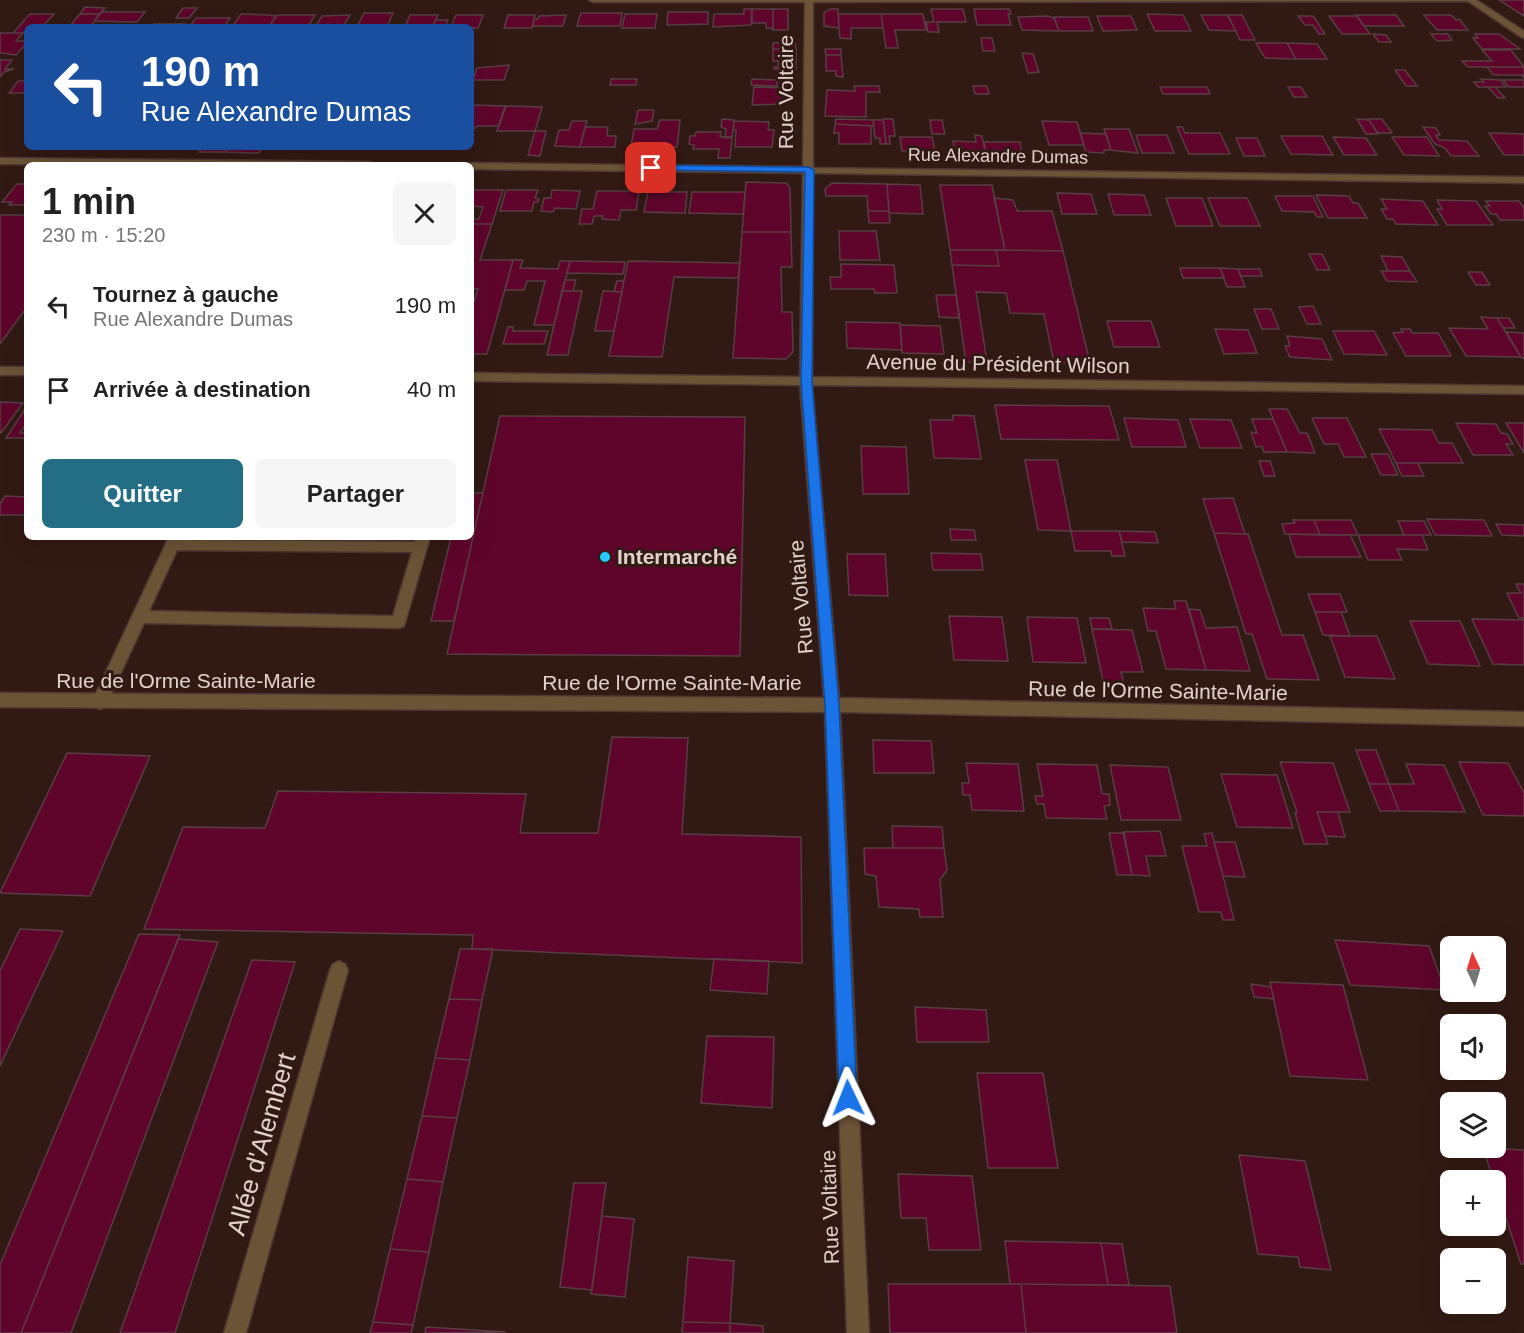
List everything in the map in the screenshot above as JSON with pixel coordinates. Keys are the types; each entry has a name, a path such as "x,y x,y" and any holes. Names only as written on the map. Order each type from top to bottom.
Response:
{"street":[{"path":"593,0 1465,0"},
{"path":"1471,0 1524,35"},
{"name":"Rue Voltaire","path":"809,1 806,382 832,705 858,1333"},
{"path":"0,161 92,162"},
{"name":"Rue Alexandre Dumas","path":"474,166 1524,180"},
{"path":"0,371 24,371"},
{"name":"Avenue du Président Wilson","path":"474,377 1524,390"},
{"path":"100,702 174,541 421,542 399,622 140,617"},
{"name":"Rue de l'Orme Sainte-Marie","path":"0,700 832,705 1524,718"},
{"name":"Allée d'Alembert","path":"235,1333 339,970"}],"building":[{"path":"1499,0 1524,0 1524,16"},
{"path":"85,7 105,8 100,14 80,14"},
{"path":"183,8 197,8 189,18 176,18"},
{"path":"744,9 752,9 751,25 713,27 714,14 744,14"},
{"path":"752,9 773,9 773,28 766,28 766,23 752,23"},
{"path":"773,9 788,9 788,30 773,30"},
{"path":"830,9 838,9 839,28 824,26 824,13"},
{"path":"931,9 963,9 966,22 937,22 939,32 928,32 926,22 934,22"},
{"path":"974,9 1009,9 1011,25 977,25"},
{"path":"101,12 145,12 137,22 94,21"},
{"path":"668,12 708,12 708,24 667,25"},
{"path":"364,13 393,13 388,24 358,24"},
{"path":"581,13 622,13 620,26 577,26"},
{"path":"30,14 54,14 45,24 24,24 24,33 13,33"},
{"path":"80,14 100,14 92,24 72,24"},
{"path":"241,14 276,16 271,24 234,24"},
{"path":"625,14 657,14 655,28 622,28"},
{"path":"838,14 881,14 883,28 851,28 851,39 840,38"},
{"path":"881,14 923,14 926,30 895,30 898,48 886,48"},
{"path":"1147,14 1183,15 1191,31 1155,31"},
{"path":"277,15 315,15 310,24 271,24"},
{"path":"350,15 345,24 317,24 322,16"},
{"path":"410,15 438,15 434,24 406,24"},
{"path":"456,15 483,15 478,28 474,28 474,24 452,24"},
{"path":"508,15 535,15 532,28 504,28"},
{"path":"566,15 563,26 533,26 534,19 538,19 539,16"},
{"path":"1201,15 1227,15 1236,31 1209,30"},
{"path":"1228,15 1242,15 1255,40 1240,40"},
{"path":"1356,15 1396,15 1404,26 1364,26"},
{"path":"1424,15 1451,15 1456,20 1459,19 1468,30 1437,30"},
{"path":"1048,16 1054,18 1059,31 1022,30 1018,17"},
{"path":"1097,16 1131,16 1137,30 1103,31"},
{"path":"1298,16 1313,16 1325,34 1319,34 1313,25 1305,25"},
{"path":"1329,16 1357,16 1370,34 1342,34"},
{"path":"1054,17 1088,17 1093,31 1059,31"},
{"path":"196,18 230,18 226,24 191,24"},
{"path":"436,20 448,20 446,24 434,24"},
{"path":"0,33 23,33 16,41 24,41 24,46 16,55 0,53"},
{"path":"1373,34 1386,35 1391,42 1379,42"},
{"path":"1431,34 1448,34 1452,40 1437,41"},
{"path":"1475,34 1499,34 1520,49 1482,49 1473,38 1478,38"},
{"path":"981,38 992,38 995,51 983,51"},
{"path":"773,43 795,43 796,49 773,49"},
{"path":"1256,43 1287,43 1296,59 1265,58"},
{"path":"1287,43 1317,44 1327,59 1296,59"},
{"path":"773,49 796,49 796,69 774,69 778,67 778,61 773,61"},
{"path":"825,49 841,49 841,55 826,55"},
{"path":"1482,50 1511,50 1524,67 1468,67 1462,61 1492,61"},
{"path":"1022,53 1033,54 1039,72 1028,73"},
{"path":"826,55 841,55 843,77 836,76 836,71 826,71"},
{"path":"0,60 12,60 5,69 14,69 4,72 0,77"},
{"path":"509,65 504,80 474,80 477,68"},
{"path":"1487,67 1524,67 1524,78 1522,75 1494,75"},
{"path":"1395,70 1405,70 1417,86 1406,86"},
{"path":"611,79 637,79 636,85 610,85"},
{"path":"752,79 777,80 777,86 751,85"},
{"path":"1481,79 1500,80 1506,87 1478,87 1474,82 1484,82"},
{"path":"1503,80 1524,80 1524,87 1509,87"},
{"path":"18,81 24,81 24,93 9,93"},
{"path":"854,86 879,86 880,92 866,92 866,117 825,116 827,90 855,91"},
{"path":"973,86 987,86 989,94 975,94"},
{"path":"754,87 786,88 784,104 752,105"},
{"path":"1160,87 1207,87 1210,94 1163,94"},
{"path":"1288,87 1301,87 1307,97 1294,97"},
{"path":"1488,87 1495,87 1505,98 1498,98"},
{"path":"474,105 506,106 499,126 477,126 474,128"},
{"path":"505,106 542,107 535,131 497,131"},
{"path":"638,110 654,110 652,121 635,124"},
{"path":"722,119 734,120 732,137 725,138 726,129 721,127"},
{"path":"836,119 873,120 874,126 835,124"},
{"path":"883,119 893,119 895,136 889,136 890,144 886,144"},
{"path":"1357,119 1369,120 1378,134 1366,134"},
{"path":"1368,119 1382,119 1392,133 1378,133"},
{"path":"660,120 680,120 677,147 631,147 634,129 657,129"},
{"path":"873,120 883,120 886,144 880,144 880,138 875,138"},
{"path":"930,120 942,120 945,134 932,134"},
{"path":"572,121 587,121 580,147 555,146 559,130 569,130"},
{"path":"734,121 769,122 768,130 774,130 772,147 735,147"},
{"path":"1042,121 1077,122 1084,145 1049,145"},
{"path":"835,124 871,126 871,144 839,144 839,133 834,133"},
{"path":"585,127 608,127 607,136 616,136 615,147 580,147"},
{"path":"1177,127 1182,127 1185,133 1220,133 1230,154 1189,154"},
{"path":"1423,127 1436,128 1440,135 1436,135 1439,140 1467,141 1479,156 1451,156 1445,148 1435,144"},
{"path":"1104,129 1129,129 1138,153 1111,150"},
{"path":"535,131 546,131 540,156 528,155"},
{"path":"696,132 721,132 720,137 732,137 730,158 718,158 719,149 693,149 694,145 689,144 690,136 695,136"},
{"path":"1080,133 1106,134 1111,150 1104,150 1104,153 1086,152"},
{"path":"1489,133 1524,134 1524,155 1504,155"},
{"path":"975,135 982,136 987,161 956,160 950,148 954,148 953,141 976,142"},
{"path":"1136,135 1167,135 1174,153 1142,153"},
{"path":"1281,136 1322,136 1333,155 1291,154"},
{"path":"900,137 932,137 935,151 902,151"},
{"path":"1333,137 1366,138 1377,155 1344,155"},
{"path":"1392,137 1427,137 1439,156 1404,155"},
{"path":"1236,138 1257,138 1265,156 1244,156"},
{"path":"984,142 1020,142 1022,154 1018,154 1019,161 987,161"},
{"path":"631,147 644,147 643,157 629,157"},
{"path":"200,150 227,150 226,152 199,152"},
{"path":"227,150 260,150 259,153 226,152"},
{"path":"746,182 786,183 790,188 791,232 742,232"},
{"path":"832,183 887,184 889,211 868,211 867,196 826,196 825,189"},
{"path":"17,184 24,184 24,205 9,205 12,202 2,202"},
{"path":"887,184 920,185 923,214 889,213"},
{"path":"940,185 992,185 1005,250 950,250"},
{"path":"474,190 503,190 492,224 474,224 474,219 479,219 483,207 474,206"},
{"path":"506,190 538,190 535,198 539,199 538,202 534,202 532,211 500,211"},
{"path":"552,190 580,191 576,209 555,208 553,212 541,211 544,198 551,198"},
{"path":"597,191 639,191 636,210 621,210 619,220 594,216 592,224 579,224 582,209 593,209"},
{"path":"648,192 687,192 685,213 644,212"},
{"path":"692,192 745,192 743,214 689,213"},
{"path":"1057,193 1091,194 1097,214 1062,214"},
{"path":"1108,194 1144,195 1151,215 1114,215"},
{"path":"1316,195 1349,196 1353,203 1358,203 1367,218 1328,218"},
{"path":"1275,196 1313,196 1323,217 1317,217 1314,212 1282,211"},
{"path":"994,198 1013,200 1017,211 1052,211 1063,251 1005,250"},
{"path":"1166,198 1202,198 1213,226 1176,226"},
{"path":"1208,198 1247,198 1260,226 1220,226"},
{"path":"1381,199 1423,201 1438,225 1396,224 1393,219 1387,219 1381,209 1387,209"},
{"path":"1437,200 1476,201 1493,225 1447,225 1437,209 1442,209"},
{"path":"1486,201 1519,201 1524,208 1524,220 1500,220 1485,206 1490,206"},
{"path":"868,211 889,211 890,223 869,223"},
{"path":"0,215 24,215 24,311 0,344"},
{"path":"474,224 492,224 480,260 513,260 487,354 474,354 474,301 478,289 474,289"},
{"path":"839,231 876,231 880,260 840,260"},
{"path":"742,232 791,232 792,267 781,267 782,312 792,312 793,352 786,359 733,358"},
{"path":"950,250 996,250 999,266 952,265"},
{"path":"996,250 1063,251 1090,363 1054,363 1044,314 1010,313 1006,293 976,292 987,362 966,362 952,265 999,266"},
{"path":"1309,254 1322,254 1330,270 1317,270"},
{"path":"1381,256 1402,257 1410,271 1388,271"},
{"path":"513,260 523,260 520,268 558,269 560,261 570,261 554,325 534,325 545,281 527,281 524,290 505,290"},
{"path":"570,261 625,262 623,274 567,273"},
{"path":"628,261 740,263 738,278 674,277 662,357 609,356"},
{"path":"841,264 894,265 897,293 875,293 874,289 831,289 830,277 841,277"},
{"path":"1180,268 1220,268 1224,278 1183,278"},
{"path":"1220,268 1238,269 1245,287 1227,287"},
{"path":"1238,269 1260,269 1262,276 1241,276"},
{"path":"1381,271 1410,271 1417,282 1387,281"},
{"path":"1468,272 1482,272 1490,285 1476,285"},
{"path":"565,280 576,280 573,291 562,291"},
{"path":"617,281 624,281 622,292 614,292"},
{"path":"562,291 582,291 568,355 547,355"},
{"path":"603,291 622,292 614,331 595,331"},
{"path":"936,295 956,295 959,318 939,317"},
{"path":"1313,306 1321,324 1307,324 1299,307"},
{"path":"1254,309 1271,309 1279,329 1262,329"},
{"path":"1481,317 1497,318 1521,357 1466,356 1449,328 1488,329"},
{"path":"1497,318 1509,318 1515,328 1503,328"},
{"path":"1107,321 1151,321 1160,347 1114,347"},
{"path":"846,322 900,323 902,350 847,348"},
{"path":"900,325 940,326 944,354 902,353"},
{"path":"508,327 513,327 513,331 548,331 544,344 503,344"},
{"path":"1215,329 1248,330 1257,353 1224,354"},
{"path":"1401,329 1410,329 1412,333 1438,333 1451,356 1406,356 1393,333 1403,332"},
{"path":"1333,331 1374,331 1387,355 1344,354"},
{"path":"1506,332 1524,333 1524,359 1521,357"},
{"path":"1287,336 1322,339 1332,360 1290,357 1285,346 1290,346"},
{"path":"0,402 23,403 1,433 0,433"},
{"path":"995,405 1109,406 1119,440 1001,439"},
{"path":"1269,409 1287,409 1300,433 1307,433 1315,453 1287,452"},
{"path":"24,411 24,427 20,433 24,433 24,438 6,438"},
{"path":"953,415 974,416 981,459 934,458 930,420 953,420"},
{"name":"Intermarché","path":"500,416 745,417 740,656 447,654"},
{"path":"1124,418 1178,420 1186,447 1132,447"},
{"path":"1312,418 1347,418 1366,457 1344,457 1338,444 1324,444"},
{"path":"1190,419 1231,420 1242,448 1200,448"},
{"path":"1252,419 1273,419 1287,452 1264,452 1262,446 1256,447 1251,432 1257,433"},
{"path":"1456,423 1496,424 1501,433 1507,434 1513,444 1506,444 1513,455 1473,455"},
{"path":"1506,423 1524,423 1524,453"},
{"path":"1379,429 1432,430 1439,443 1452,443 1463,463 1396,463"},
{"path":"861,446 906,447 909,494 863,494"},
{"path":"1371,454 1388,454 1398,475 1381,475"},
{"path":"1025,460 1057,460 1071,531 1038,530"},
{"path":"1259,461 1270,461 1275,476 1264,476"},
{"path":"1396,463 1418,463 1424,476 1402,476"},
{"path":"474,493 483,493 474,533"},
{"path":"5,496 24,497 24,515 0,515 0,504"},
{"path":"1233,498 1245,534 1214,533 1203,499"},
{"path":"1427,519 1484,520 1492,536 1435,535"},
{"path":"1293,520 1314,520 1320,535 1285,534 1282,524 1295,523"},
{"path":"1314,520 1351,520 1358,535 1320,535"},
{"path":"1398,521 1424,521 1431,535 1404,535"},
{"path":"1496,524 1524,525 1524,536 1502,535"},
{"path":"950,529 974,530 976,540 951,540"},
{"path":"1071,531 1119,531 1125,556 1112,556 1111,551 1075,551"},
{"path":"1119,531 1155,532 1158,543 1122,542"},
{"path":"1214,533 1248,534 1282,635 1303,635 1319,680 1267,679 1252,634 1246,634"},
{"path":"1289,534 1350,535 1361,557 1296,557"},
{"path":"1358,535 1422,535 1428,550 1397,549 1402,560 1368,560"},
{"path":"450,540 472,540 454,621 431,621"},
{"path":"931,553 981,554 983,570 933,570"},
{"path":"847,554 885,554 888,596 849,595"},
{"path":"1516,584 1524,584 1524,618 1519,618 1507,593 1521,593"},
{"path":"1308,594 1340,594 1347,612 1315,612"},
{"path":"1174,601 1186,601 1206,670 1166,669 1156,631 1148,631 1143,608 1176,609"},
{"path":"1189,609 1200,610 1206,628 1237,627 1250,671 1206,670"},
{"path":"1315,612 1341,612 1350,636 1323,635"},
{"path":"949,616 1002,617 1008,661 954,660"},
{"path":"1027,617 1077,618 1086,663 1033,662"},
{"path":"1090,618 1109,618 1112,629 1092,629"},
{"path":"1472,619 1524,620 1524,665 1493,664"},
{"path":"1410,621 1460,621 1480,666 1428,664"},
{"path":"1092,629 1132,630 1143,672 1121,672 1124,685 1104,685"},
{"path":"1330,636 1377,636 1395,679 1345,677"},
{"path":"612,737 688,738 682,834 801,837 802,963 472,949 473,935 144,929 183,827 265,828 278,791 526,794 520,833 598,833"},
{"path":"873,740 931,741 934,773 874,773"},
{"path":"1356,750 1376,750 1389,784 1369,784"},
{"path":"67,753 150,756 90,896 0,893"},
{"path":"1280,762 1333,763 1350,812 1317,812 1328,844 1304,844 1295,813 1297,812"},
{"path":"1459,762 1508,763 1524,793 1524,816 1483,815"},
{"path":"966,763 1018,764 1024,811 972,810 970,795 963,795 962,783 969,783"},
{"path":"1037,764 1097,765 1102,794 1109,794 1110,805 1104,806 1107,819 1046,818 1044,804 1037,804 1035,796 1043,796"},
{"path":"1406,764 1444,765 1465,812 1399,811 1389,784 1414,784"},
{"path":"1110,765 1168,767 1181,820 1121,820"},
{"path":"1221,774 1277,775 1293,828 1237,827"},
{"path":"1369,784 1389,784 1399,811 1380,811"},
{"path":"1317,812 1338,812 1345,837 1325,836"},
{"path":"892,826 942,827 944,848 893,848"},
{"path":"1160,831 1166,856 1146,856 1150,876 1132,875 1123,832"},
{"path":"1109,833 1124,833 1132,875 1117,875"},
{"path":"1212,833 1234,920 1223,920 1221,912 1199,912 1182,846 1207,846 1204,834"},
{"path":"1214,842 1235,842 1245,877 1223,876"},
{"path":"864,848 944,848 947,870 940,880 943,917 920,917 919,909 879,907 876,876 865,874"},
{"path":"20,929 63,931 0,1066 0,971"},
{"path":"139,934 180,935 21,1333 0,1333 0,1265"},
{"path":"178,939 218,942 71,1333 21,1333"},
{"path":"1335,940 1429,946 1440,976 1440,990 1350,985"},
{"path":"460,949 493,949 482,1000 449,999"},
{"path":"714,959 769,961 767,994 710,990"},
{"path":"252,960 295,962 175,1333 120,1333"},
{"path":"1270,982 1343,985 1368,1080 1290,1076"},
{"path":"1251,984 1271,987 1274,999 1254,997"},
{"path":"449,999 482,1000 470,1060 435,1058"},
{"path":"915,1007 986,1010 989,1042 917,1042"},
{"path":"707,1036 774,1037 772,1108 701,1103"},
{"path":"435,1058 470,1060 457,1118 422,1116"},
{"path":"977,1073 1043,1073 1058,1168 988,1168"},
{"path":"422,1116 457,1118 443,1182 407,1179"},
{"path":"1506,1149 1524,1150 1524,1264 1521,1264 1506,1218 1506,1170 1490,1170 1486,1158 1506,1158"},
{"path":"1239,1155 1305,1161 1331,1270 1300,1267 1298,1257 1258,1254"},
{"path":"898,1174 972,1176 981,1250 929,1250 926,1218 901,1218"},
{"path":"407,1179 443,1182 429,1252 390,1249"},
{"path":"574,1183 606,1183 592,1290 560,1287"},
{"path":"602,1216 634,1219 625,1297 591,1294"},
{"path":"1005,1241 1101,1243 1108,1285 1010,1284"},
{"path":"1101,1243 1122,1244 1129,1285 1108,1285"},
{"path":"390,1249 429,1252 413,1325 373,1322"},
{"path":"688,1257 734,1261 730,1323 683,1322"},
{"path":"888,1284 1021,1284 1026,1333 890,1333"},
{"path":"1021,1284 1170,1286 1177,1333 1026,1333"},
{"path":"373,1322 413,1325 411,1333 370,1333"},
{"path":"683,1322 730,1323 730,1333 682,1333"},
{"path":"730,1323 763,1326 763,1333 730,1333"},
{"path":"426,1327 506,1332 425,1333"}],"place":[{"name":"Intermarché","path":"605,557"}],"route":[{"path":"651,168 809,170 806,382 832,705 848,1098"}]}
